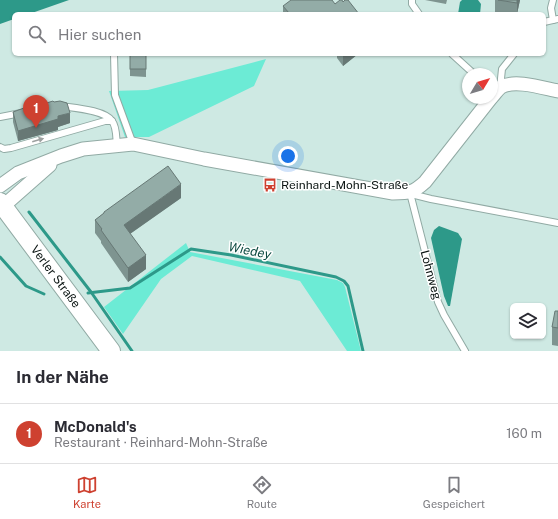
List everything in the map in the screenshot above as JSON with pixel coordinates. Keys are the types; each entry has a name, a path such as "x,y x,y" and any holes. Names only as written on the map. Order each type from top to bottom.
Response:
{"main road":[{"name":"Verler Straße","path":"1,206 111,351"}],"street":[{"path":"498,91 509,84 518,84 558,91"},
{"path":"0,186 18,174 61,156 83,149 133,144 204,159 393,193 410,193 418,189 425,182 485,104"},
{"path":"1,206 61,156"}],"lane":[{"path":"412,0 412,4 418,12"},
{"path":"553,0 552,8 555,20"},
{"path":"114,56 115,95 133,144"},
{"path":"454,56 467,68"},
{"path":"498,81 502,69 512,56"},
{"path":"51,107 58,105 108,116 115,126 117,146"},
{"path":"1,116 28,112"},
{"path":"0,147 4,149 11,148 105,121 112,121"},
{"path":"410,193 431,199 558,223"},
{"name":"Lohnweg","path":"410,193 438,302 444,316 465,351"}],"shaded area":[{"path":"0,0 69,0 35,12 12,12 12,20 0,24"},
{"path":"462,0 478,0 481,4 480,12 458,12 460,2"},
{"path":"266,59 254,86 149,137 125,137 109,91 148,90"},
{"path":"439,226 458,233 462,239 450,306 448,306 444,296 431,238 434,230"},
{"path":"186,243 190,252 337,280 343,283 361,351 347,351 300,281 192,256 161,279 123,334 104,307"}],"building":[{"path":"291,0 332,0 335,4 340,0 343,2 348,0 357,12 288,12 283,6"},
{"path":"498,0 517,0 517,3"},
{"path":"130,56 146,56 146,69 130,69"},
{"path":"53,101 67,103 70,113 58,116 58,119 18,131 13,112"},
{"path":"168,166 181,184 124,225 146,255 128,268 95,220"},
{"path":"555,311 558,311 558,328 552,327"}],"waterway":[{"path":"29,212 91,292 132,351"},
{"name":"Wiedey","path":"88,293 130,288 191,249 231,255 336,277 344,281 348,286 363,351"},
{"name":"Wiedey","path":"0,257 26,286 44,294"}],"place":[{"name":"McDonald's","path":"36,128"},
{"name":"Reinhard-Mohn-Straße","path":"270,185"}]}
